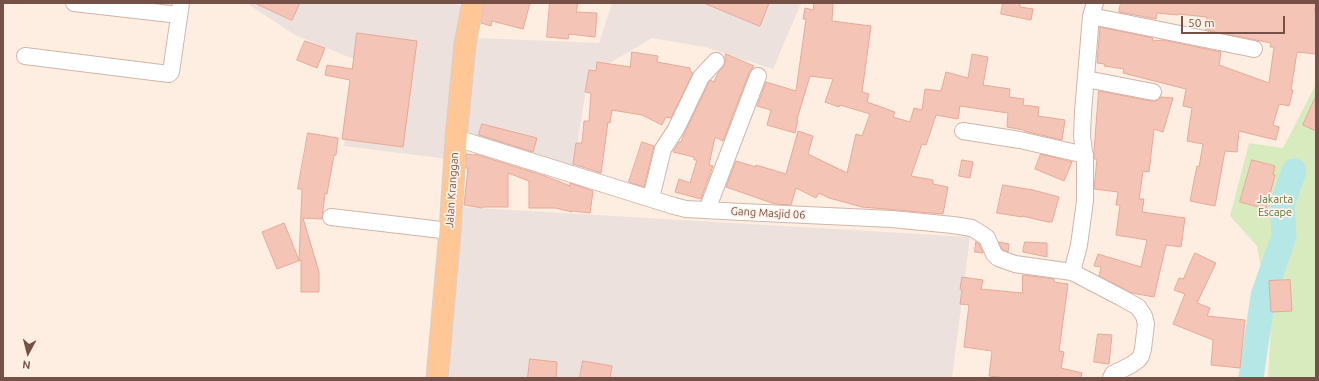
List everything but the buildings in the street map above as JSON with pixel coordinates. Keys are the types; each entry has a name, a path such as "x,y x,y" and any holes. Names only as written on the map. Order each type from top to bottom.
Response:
{"main road":[{"name":"Jalan Kranggan","path":"437,378 465,44 473,3"}],"street":[{"path":"26,56 169,74 171,72 180,9 74,3"},
{"path":"1072,272 1079,245 1085,201 1082,120 1093,9 1254,49"},
{"path":"651,198 664,149 676,129 701,77 716,61"},
{"path":"707,210 758,76"},
{"path":"1086,79 1153,92"},
{"path":"963,131 1020,140 1084,155"},
{"name":"Gang Masjid 06","path":"456,138 686,209 892,219 966,226 983,234 987,238 994,254 998,258 1007,262 1072,272 1138,308 1144,316 1146,324 1141,356 1131,365 1113,374 1111,378"},
{"path":"331,217 450,231"}],"shaded area":[{"path":"246,3 447,3 480,8 477,38 599,43 612,3 801,3 773,69 705,47 652,38 588,76 572,178 465,143 464,161 344,146 356,60 295,35"},
{"path":"461,207 970,237 952,378 441,378"}],"green space":[{"name":"Jakarta Escape","path":"1316,84 1316,378 1268,378 1271,326 1257,246 1230,216 1249,143 1283,148"}],"waterway":[{"path":"1251,378 1263,296 1284,236 1282,205 1294,171"}]}
